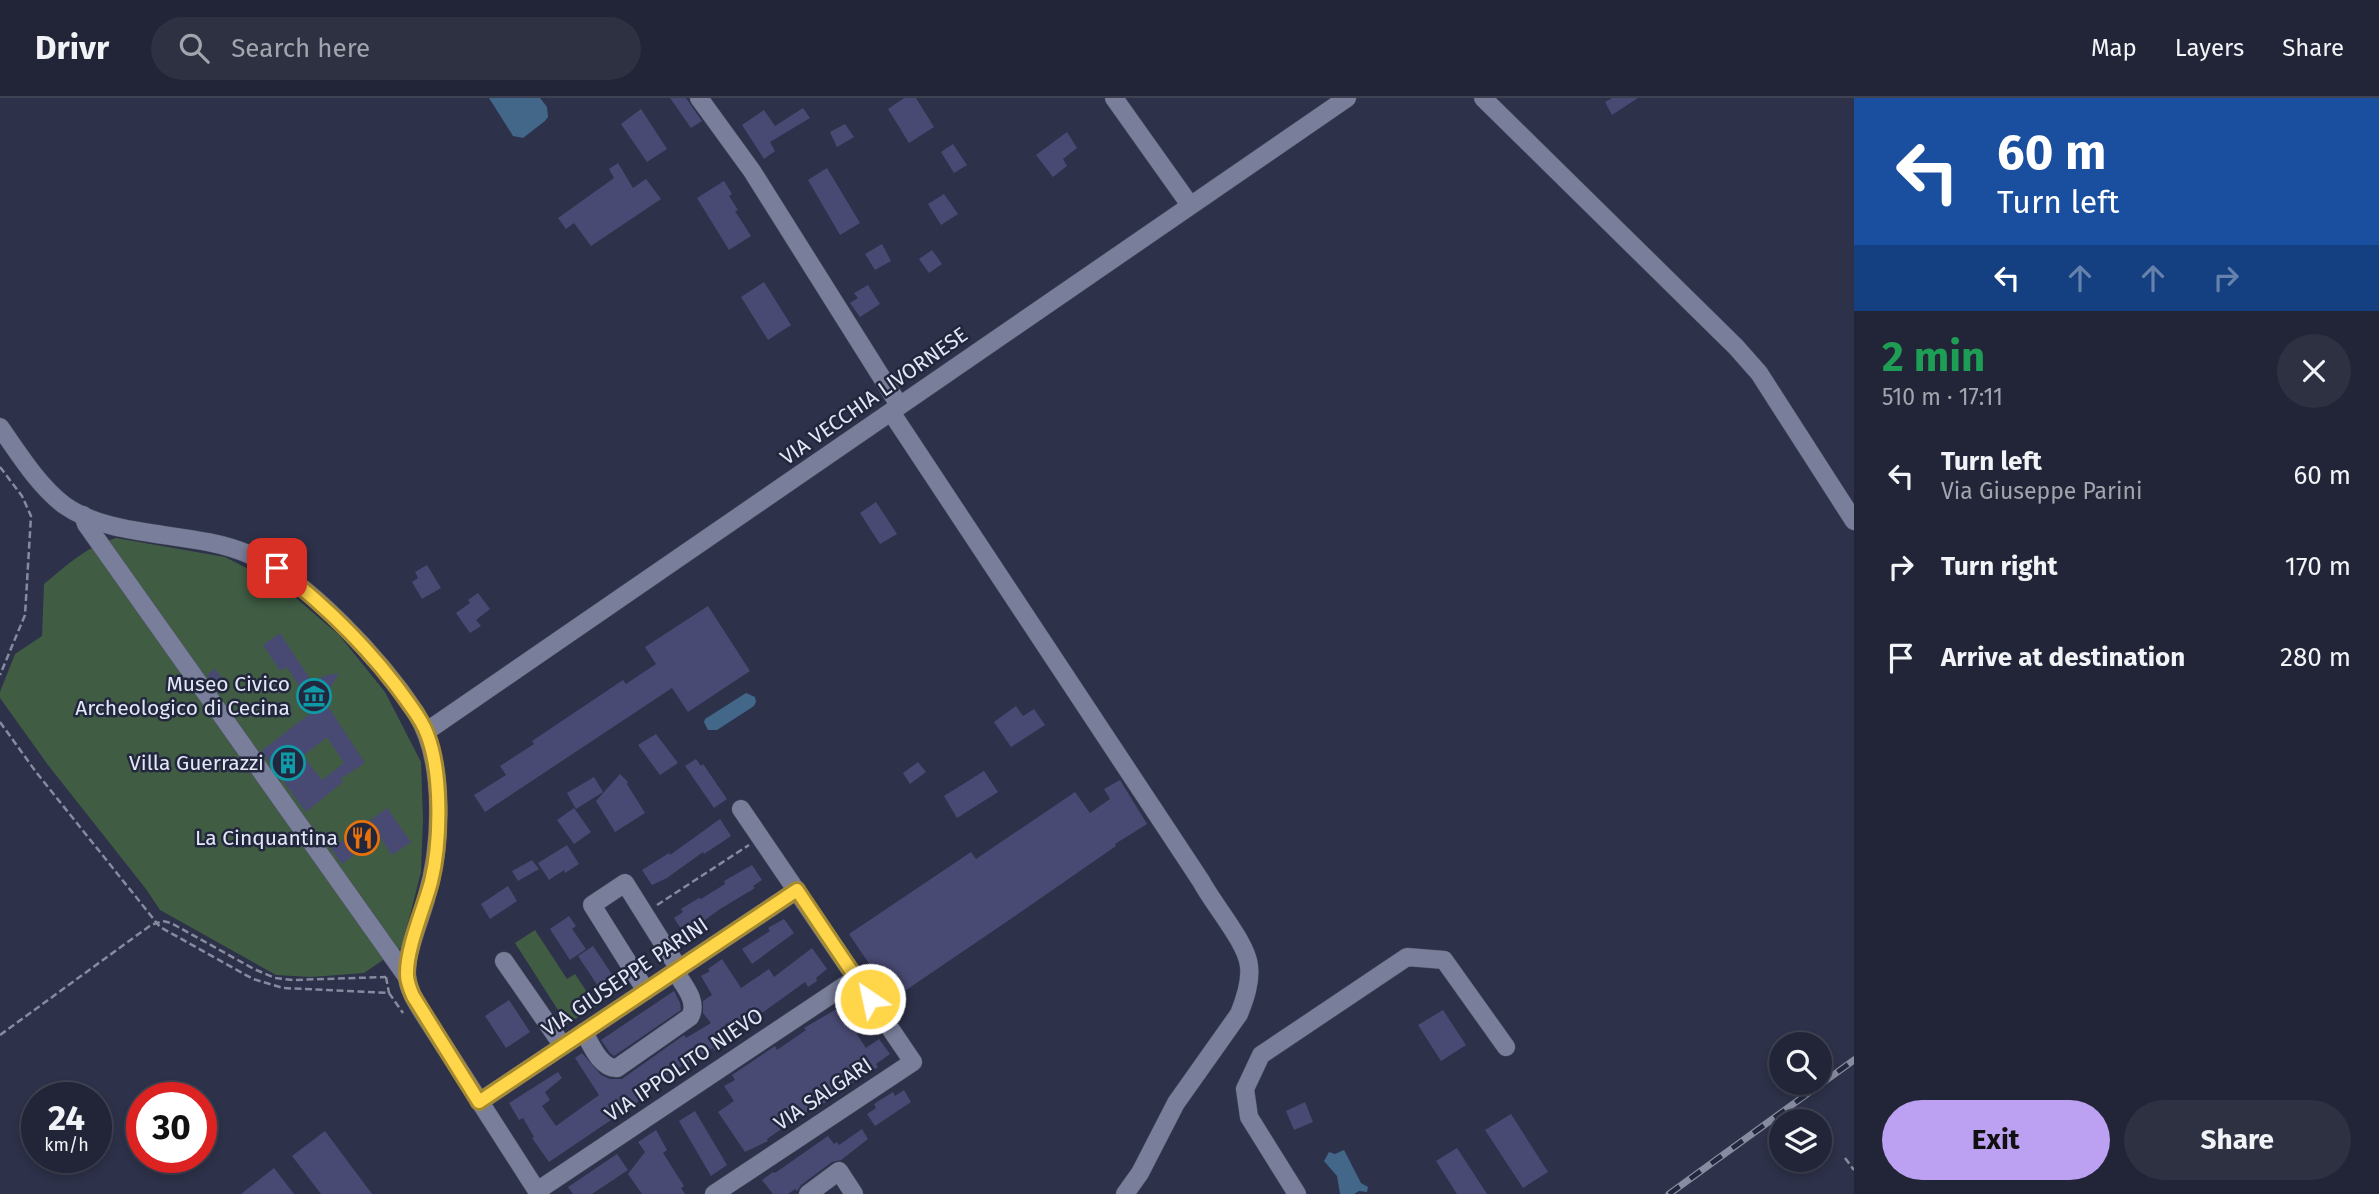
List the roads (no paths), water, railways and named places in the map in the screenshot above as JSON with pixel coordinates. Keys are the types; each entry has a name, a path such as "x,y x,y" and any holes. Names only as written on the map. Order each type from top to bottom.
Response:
{"street":[{"path":"699,98 752,171 895,409 1201,881 1240,943 1249,965 1245,998 1239,1014 1176,1104 1140,1173 1125,1194"},
{"path":"1114,98 1190,205"},
{"name":"VIA VECCHIA LIVORNESE","path":"426,731 1347,98"},
{"path":"1483,98 1736,347 1759,373 1854,521"},
{"path":"0,428 52,494 83,515 128,528 221,544 277,568 301,586 356,640 395,684 426,731 435,766 438,816 433,874 411,949 407,976"},
{"path":"83,515 86,524 407,976 413,996 538,1192"},
{"name":"VIA SALGARI","path":"714,1194 913,1062 741,809"},
{"path":"584,1032 604,1064 617,1068 682,1023 693,1012 691,998 677,970 625,883 592,905 646,991"},
{"name":"VIA GIUSEPPE PARINI","path":"479,1102 797,890"},
{"path":"1297,1194 1247,1111 1245,1089 1261,1055 1407,957 1444,960 1506,1047"},
{"path":"504,961 563,1046"},
{"name":"VIA IPPOLITO NIEVO","path":"538,1192 856,978"},
{"path":"808,1194 839,1171 854,1194"}],"water":[{"path":"489,98 540,98 547,107 548,117 523,138 513,136"},
{"path":"746,693 755,697 754,706 717,730 708,730 705,719"},
{"path":"1344,1150 1361,1183 1368,1187 1367,1192 1340,1194 1337,1176 1324,1161 1329,1152 1335,1154"}],"railway":[{"path":"1669,1194 1854,1060"}],"place":[{"name":"Museo Civico Archeologico di Cecina","path":"314,696"},
{"name":"Villa Guerrazzi","path":"288,763"},
{"name":"La Cinquantina","path":"362,838"}]}
